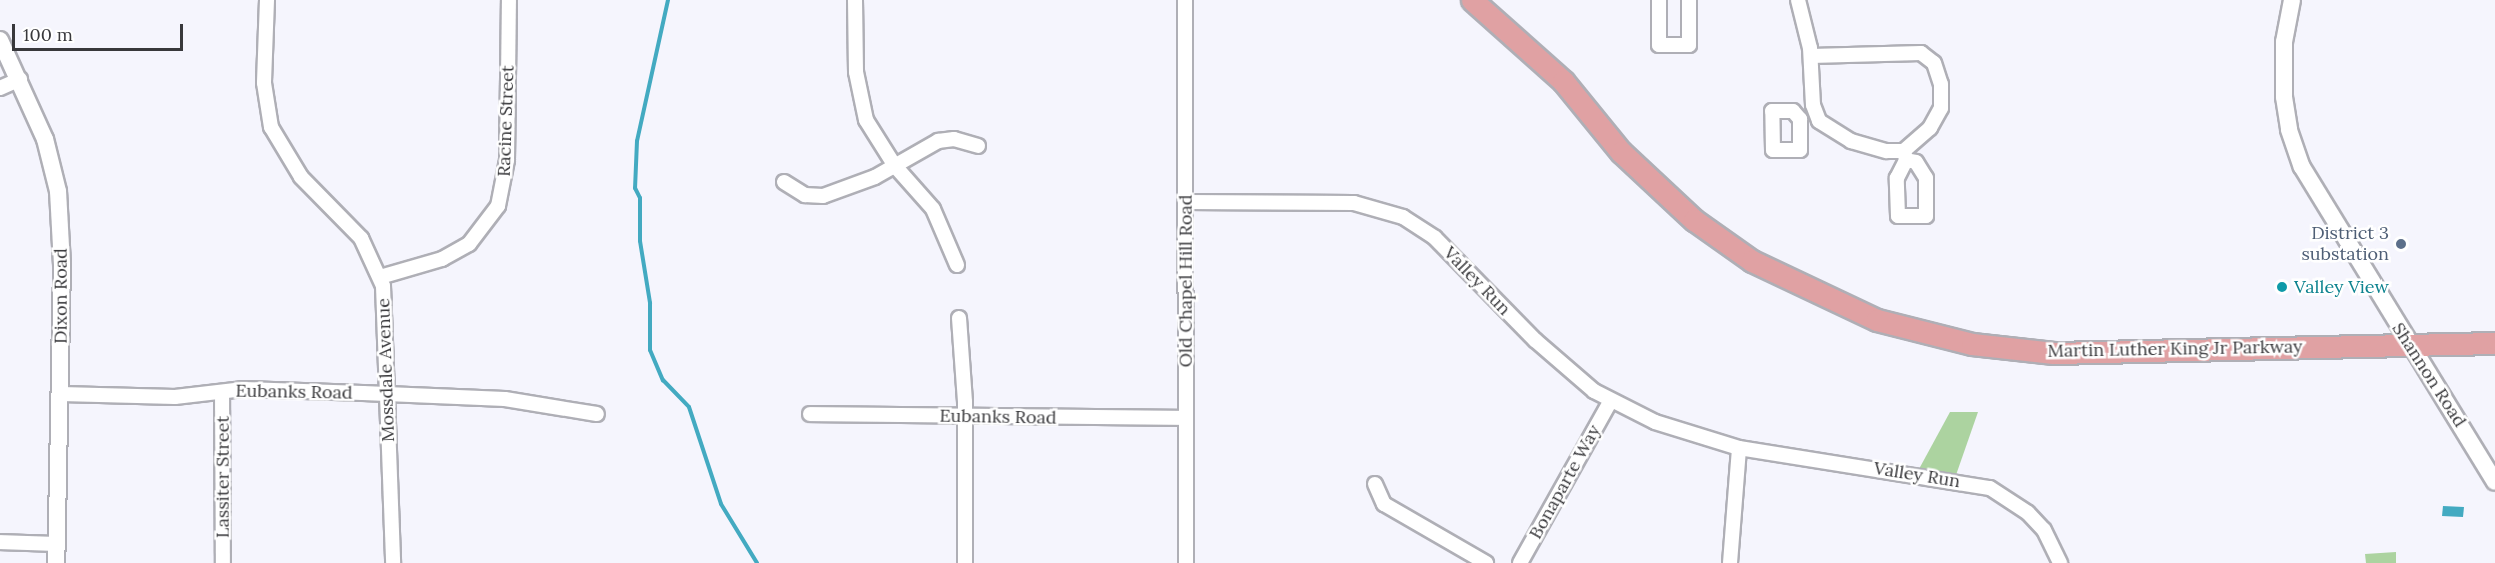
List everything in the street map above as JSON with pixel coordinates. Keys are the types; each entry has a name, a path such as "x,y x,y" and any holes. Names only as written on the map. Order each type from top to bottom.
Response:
{"main road":[{"name":"Martin Luther King Jr Parkway","path":"1472,0 1563,81 1621,152 1694,220 1752,261 1864,315 1972,344 2054,353 2412,347 2495,343"}],"street":[{"name":"Mossdale Avenue","path":"267,0 264,83 272,127 301,177 357,232 380,276 386,326 393,563"},
{"name":"Racine Street","path":"380,276 455,252 480,233 498,206 507,160 509,0"},
{"path":"855,0 856,72 862,106 872,132 895,166 933,209 957,265"},
{"name":"Old Chapel Hill Road","path":"1185,0 1186,563"},
{"path":"1659,0 1659,45 1689,45 1689,0"},
{"path":"1798,0 1811,56 1816,114 1826,128 1851,141 1905,156 1930,128 1941,108 1941,84 1934,63 1914,53 1811,56"},
{"name":"Shannon Road","path":"2292,0 2284,42 2284,82 2294,147 2326,211 2495,482"},
{"name":"Dixon Road","path":"0,40 20,79 45,139 58,191 62,264 56,563"},
{"path":"0,88 20,79"},
{"path":"1800,119 1816,114"},
{"path":"784,182 805,195 824,196 849,189 938,141 954,139 978,146"},
{"name":"Valley Run","path":"1186,202 1354,203 1403,217 1435,238 1573,376 1610,402 1676,430 1739,448 1990,488 2028,513 2043,530 2060,563"},
{"path":"958,318 965,416 965,563"},
{"name":"Eubanks Road","path":"61,394 164,398 244,389 505,399 597,414"},
{"name":"Lassiter Street","path":"222,392 223,563"},
{"name":"Bonaparte Way","path":"1520,563 1610,402"},
{"name":"Eubanks Road","path":"810,414 1186,418"},
{"path":"1730,563 1739,448"},
{"path":"1375,484 1384,504 1486,563"},
{"path":"0,542 57,544"}],"green space":[{"path":"1950,412 1978,412 1956,475 1919,469"},
{"path":"2396,552 2396,563 2366,563 2365,554"}],"water":[{"path":"2443,506 2464,507 2463,517 2442,516"}],"waterway":[{"path":"668,0 637,141 635,188 640,198 640,241 650,303 650,350 663,380 689,407 721,504 757,563"}],"place":[{"name":"District 3 substation","path":"2401,244"},
{"name":"Valley View","path":"2282,287"}]}
